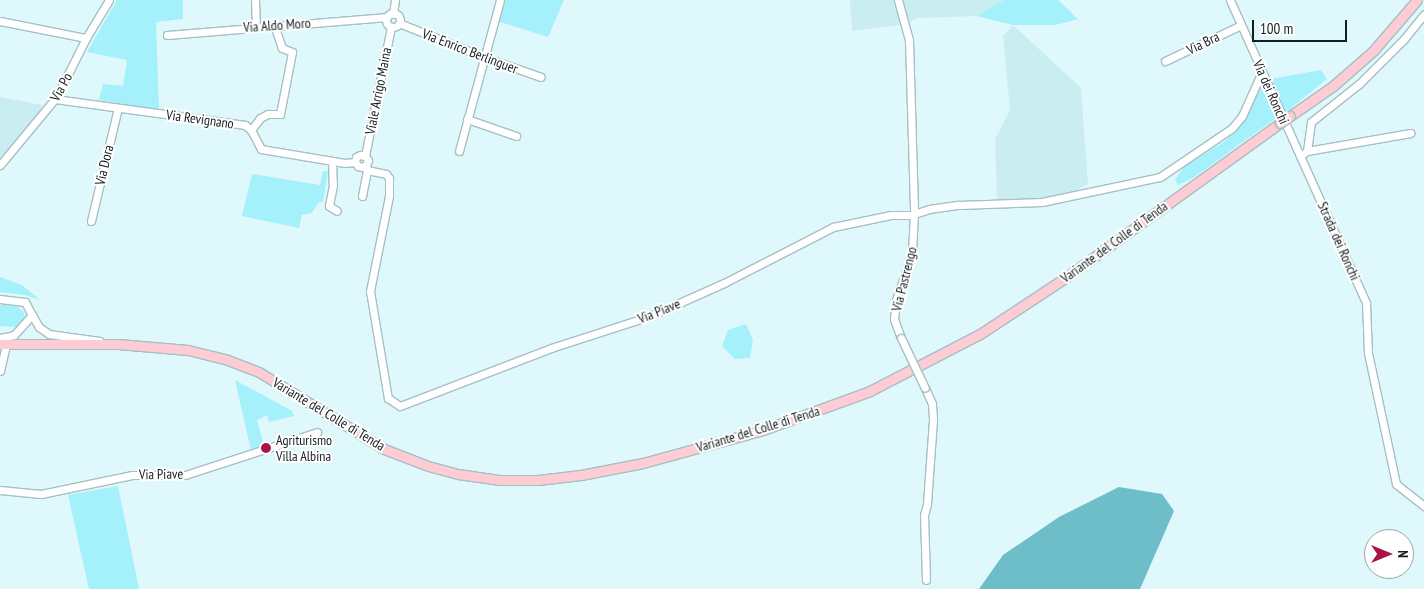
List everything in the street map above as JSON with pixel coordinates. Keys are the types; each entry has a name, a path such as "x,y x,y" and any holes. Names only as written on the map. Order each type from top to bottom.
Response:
{"main road":[{"name":"Variante del Colle di Tenda","path":"2,342 118,344 188,350 225,359 259,372 384,449 428,466 458,474 499,480 538,480 581,475 643,463 763,430 870,391 980,334 1065,278 1332,86 1373,51 1417,0"}],"street":[{"name":"Via Po","path":"0,165 55,99 86,38 110,0"},
{"path":"254,0 256,26"},
{"path":"390,16 399,17 399,23 391,27 386,22 395,0"},
{"path":"459,151 500,0"},
{"name":"Via Pastrengo","path":"898,0 907,29 909,48 914,213 912,253 896,300 894,319 932,404 933,420 927,504 924,515 926,580"},
{"name":"Via dei Ronchi","path":"1230,0 1300,156"},
{"path":"1307,150 1311,122 1359,84 1404,40 1424,14"},
{"name":"Via Aldo Moro","path":"167,35 390,16"},
{"path":"0,21 86,38"},
{"name":"Via Enrico Berlinguer","path":"399,23 484,58 541,77"},
{"path":"251,130 260,118 268,114 280,114 292,52 282,48 274,25"},
{"name":"Via Bra","path":"1166,61 1241,25"},
{"name":"Viale Arrigo Maina","path":"365,156 391,27"},
{"name":"Via Piave","path":"400,406 551,348 650,316 724,284 833,227 891,215 959,205 1042,202 1160,177 1232,128 1242,116 1262,72"},
{"name":"Via Revignano","path":"55,99 245,125 251,130 261,149 345,164 355,162 358,166 367,167 386,174 389,178 389,196 370,291 388,398 400,406"},
{"name":"Via Dora","path":"91,221 118,108"},
{"path":"467,119 516,136"},
{"path":"1300,156 1307,150 1410,133"},
{"path":"355,162 360,155 365,156 368,160 362,196"},
{"name":"Strada dei Ronchi","path":"1300,156 1366,303 1368,353 1396,484 1424,506"},
{"path":"332,161 333,185 329,206 332,210 337,211"},
{"path":"0,298 25,302 39,327 49,334 118,344"},
{"path":"0,371 2,342 24,327 32,315"},
{"name":"Via Piave","path":"0,490 41,494 132,475 185,475 317,432"}],"shaded area":[{"path":"117,0 183,0 183,19 156,22 159,110 99,100 103,84 123,86 127,60 87,52"},
{"path":"506,0 564,0 548,37 497,21"},
{"path":"850,0 1004,0 977,16 917,18 907,24 852,31"},
{"path":"1004,0 1058,0 1078,19 1055,25 1013,25 977,16"},
{"path":"1013,25 1081,88 1088,184 1072,193 1047,199 997,200 995,139 1010,110 1003,36"},
{"path":"1321,70 1327,79 1286,112 1271,79"},
{"path":"1261,83 1266,84 1280,115 1193,178 1178,185 1175,180 1184,167 1225,141 1241,125"},
{"path":"0,97 42,105 40,116 0,162"},
{"path":"323,171 328,171 323,202 319,202 312,213 302,215 299,228 242,216 252,174 320,185"},
{"path":"0,277 22,285 40,300 25,295 0,292"},
{"path":"0,305 15,305 24,312 25,320 17,327 0,326"},
{"path":"746,324 753,340 750,358 735,359 722,346 728,330"},
{"path":"235,380 292,411 294,416 269,422 267,415 257,420 264,446 251,450"},
{"path":"118,486 139,589 89,589 68,495"},
{"path":"1119,487 1162,494 1174,511 1140,589 979,589 1003,555 1059,517"}],"place":[{"name":"Agriturismo Villa Albina","path":"266,448"}]}
